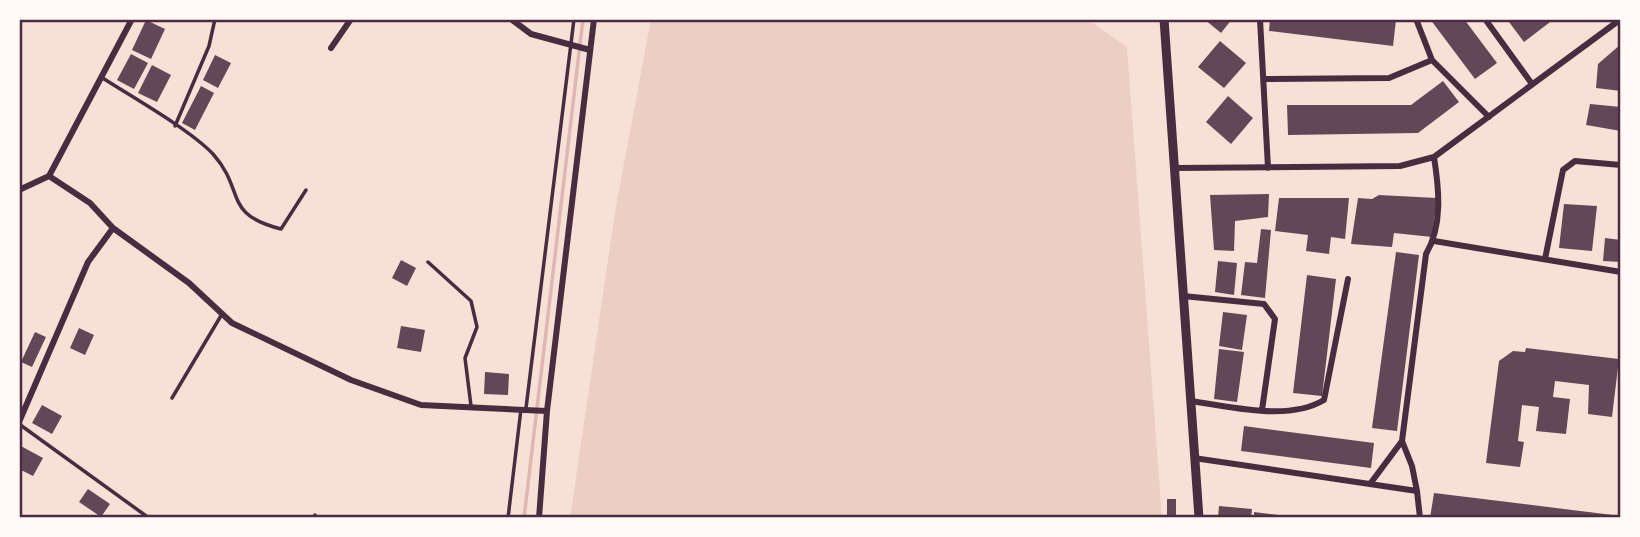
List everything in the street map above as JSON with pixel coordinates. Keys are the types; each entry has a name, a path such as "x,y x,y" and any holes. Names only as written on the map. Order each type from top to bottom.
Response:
{"main road":[{"path":"1164,19 1199,518"}],"street":[{"path":"19,190 49,176 132,19"},
{"path":"331,48 351,19"},
{"path":"511,19 531,34 587,50"},
{"path":"539,518 547,411 587,50 594,19"},
{"path":"1260,19 1268,168"},
{"path":"1416,19 1432,60 1489,117"},
{"path":"1175,169 1399,166 1434,157 1621,19"},
{"path":"1489,21 1532,84"},
{"path":"1264,79 1389,78 1432,60"},
{"path":"1420,518 1412,466 1402,441 1426,254 1434,241 1439,190 1434,157"},
{"path":"1545,259 1563,170 1575,162 1621,165"},
{"path":"49,176 90,203 113,228 189,283 232,323 351,380 421,405 547,411"},
{"path":"19,423 88,262 113,228"},
{"path":"1434,241 1621,272"},
{"path":"1190,401 1262,410 1303,409 1324,400 1348,279"},
{"path":"1183,296 1264,304 1275,319 1262,410"},
{"path":"1370,484 1402,441"},
{"path":"1194,458 1417,491"}],"lane":[{"path":"175,126 209,46 215,19"},
{"path":"508,518 574,46 574,19"},
{"path":"101,77 212,154 230,182 243,213 258,223 281,229 306,190"},
{"path":"428,261 471,301 477,327 465,358 471,408"},
{"path":"172,398 222,314"},
{"path":"19,423 149,518"}],"shaded area":[{"path":"651,19 1087,19 1127,47 1162,518 570,518 615,212"}],"building":[{"path":"1204,19 1232,19 1221,33"},
{"path":"1270,19 1396,20 1393,46 1269,31"},
{"path":"1430,19 1464,19 1497,63 1475,79"},
{"path":"1512,19 1554,19 1524,42 1509,22"},
{"path":"146,20 165,29 151,59 132,50"},
{"path":"1220,41 1246,63 1224,88 1198,67"},
{"path":"1621,44 1621,91 1596,88 1598,64"},
{"path":"131,54 148,63 134,89 117,80"},
{"path":"215,55 231,63 218,88 203,80"},
{"path":"152,65 171,75 157,102 138,93"},
{"path":"1443,81 1459,102 1418,133 1288,135 1287,105 1411,105"},
{"path":"201,86 214,93 195,130 182,123"},
{"path":"1228,96 1253,118 1231,144 1206,122"},
{"path":"1590,104 1621,107 1621,131 1586,125"},
{"path":"1269,194 1268,217 1235,221 1234,251 1214,250 1210,195"},
{"path":"1379,195 1437,198 1432,237 1394,233 1392,247 1351,244 1358,198 1372,199"},
{"path":"1279,198 1349,198 1345,239 1331,237 1329,254 1306,251 1308,235 1275,231"},
{"path":"1564,204 1597,206 1592,251 1559,248"},
{"path":"1261,229 1271,230 1265,298 1241,295 1245,262 1257,263"},
{"path":"1605,238 1621,240 1621,262 1603,261"},
{"path":"1396,252 1419,255 1397,431 1372,428"},
{"path":"401,260 416,268 407,286 392,278"},
{"path":"1218,261 1237,263 1234,295 1215,292"},
{"path":"1307,275 1336,279 1322,396 1293,393"},
{"path":"1223,312 1247,315 1242,350 1219,346"},
{"path":"401,326 425,330 421,352 397,348"},
{"path":"79,328 94,335 85,355 70,348"},
{"path":"35,332 46,337 32,367 21,362"},
{"path":"1526,348 1619,359 1612,417 1588,414 1589,385 1555,381 1553,397 1570,399 1566,434 1536,431 1539,407 1522,405 1518,441 1524,442 1520,467 1486,463 1499,361 1513,351 1525,352"},
{"path":"1219,349 1244,352 1237,402 1214,399"},
{"path":"485,372 509,374 508,395 484,394"},
{"path":"42,405 62,416 52,434 32,423"},
{"path":"1244,426 1374,443 1371,468 1241,451"},
{"path":"19,445 43,458 33,476 19,469"},
{"path":"88,489 110,504 101,517 79,502"},
{"path":"1434,493 1621,516 1621,518 1430,518"},
{"path":"1167,499 1176,499 1176,518 1167,518"},
{"path":"1219,506 1252,509 1251,518 1218,518"},
{"path":"1254,512 1287,516 1287,518 1254,518"}],"waterway":[{"path":"524,518 583,19"}]}
